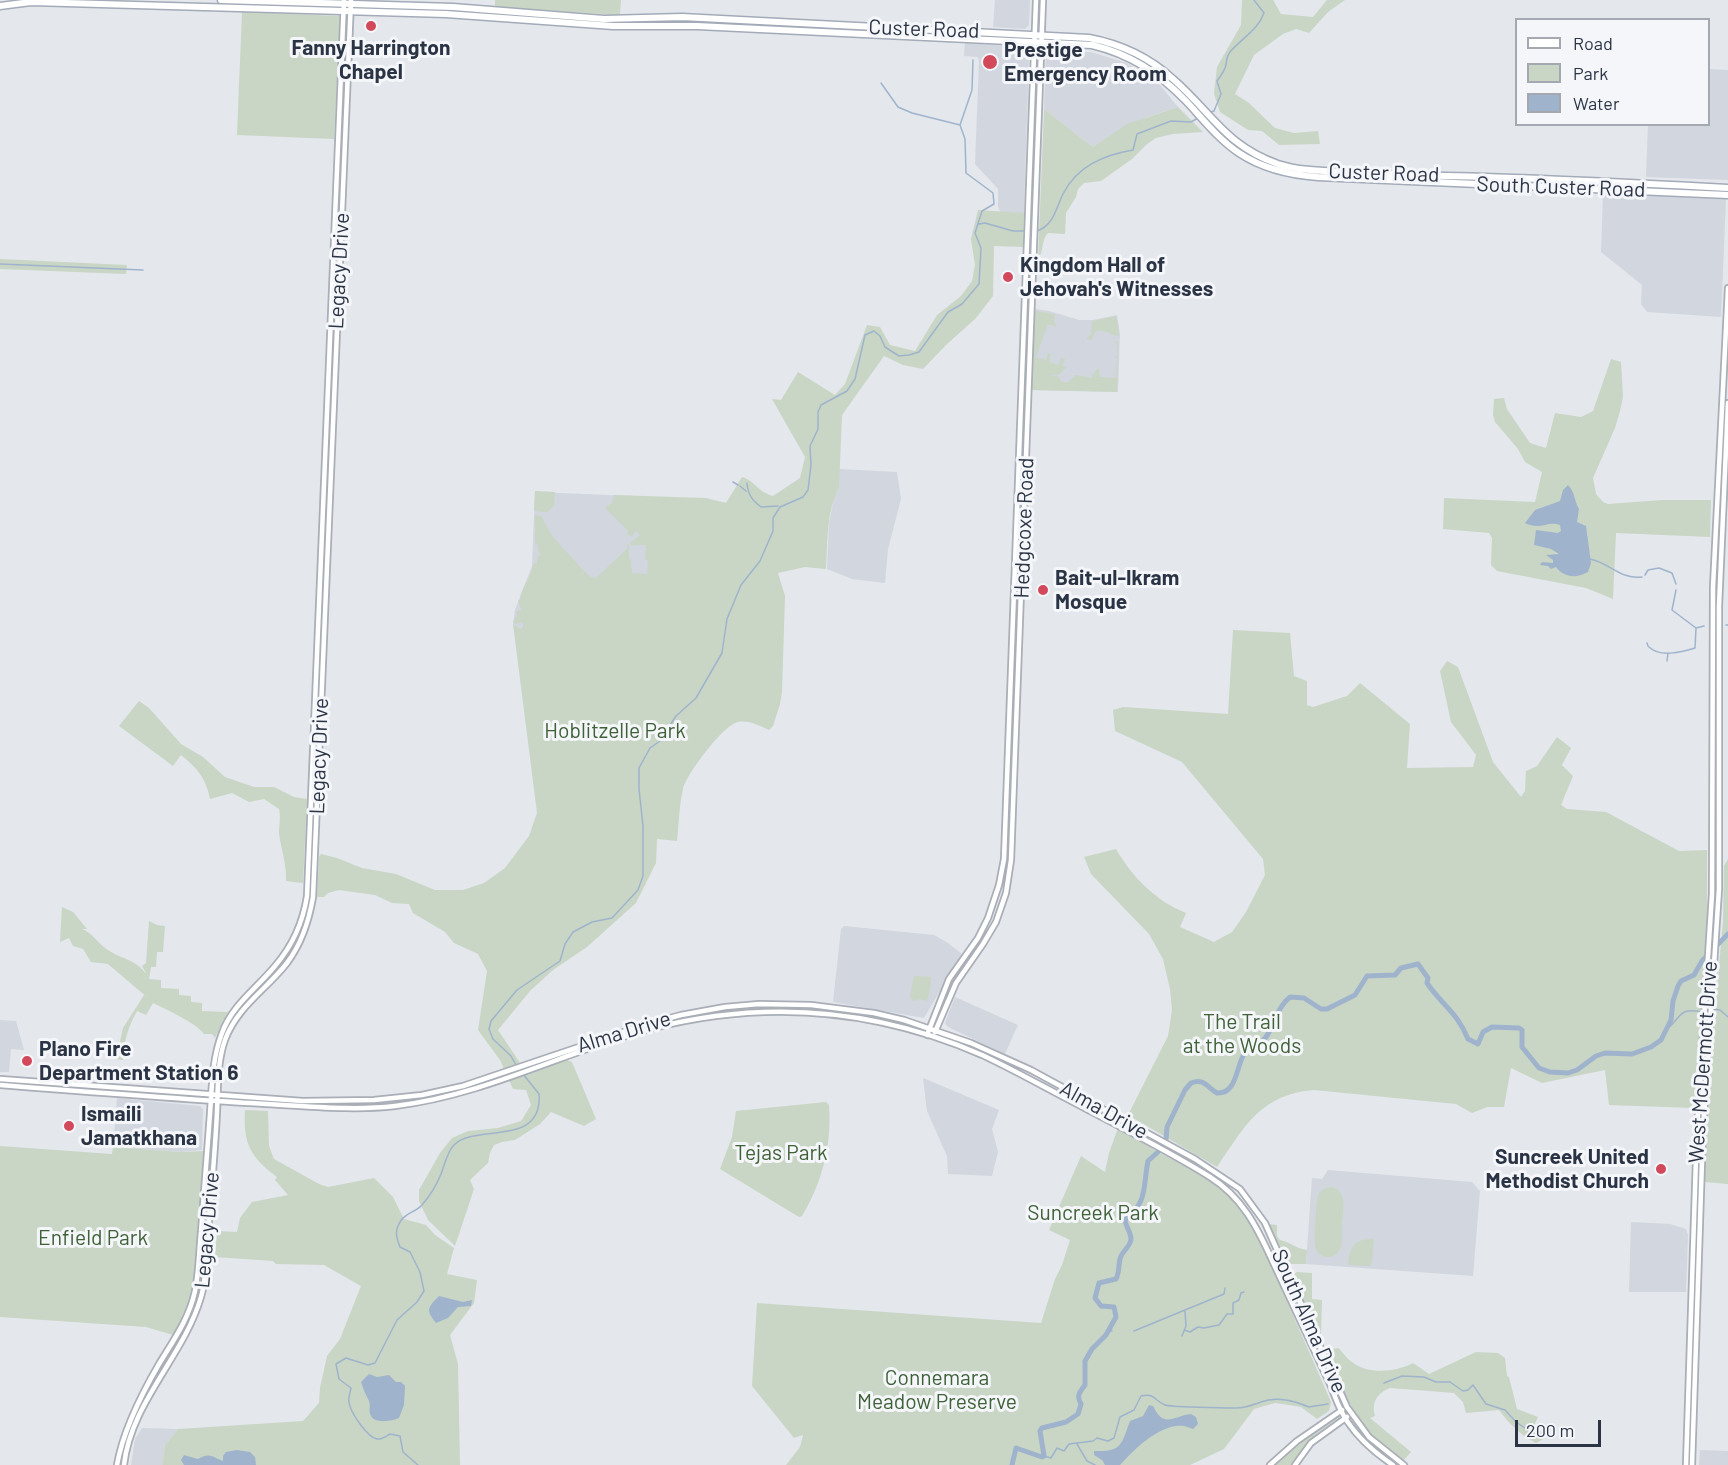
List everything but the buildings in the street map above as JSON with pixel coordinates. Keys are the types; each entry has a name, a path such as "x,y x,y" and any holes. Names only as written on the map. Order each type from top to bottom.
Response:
{"main road":[{"name":"Custer Road","path":"221,0 295,6"},
{"name":"Hedgcoxe Road","path":"927,1035 949,979 978,938 988,918 999,885 1004,859 1036,0"},
{"name":"Hedgcoxe Road","path":"933,1037 956,982 996,921 1006,893 1011,860 1043,0"},
{"name":"Custer Road","path":"0,6 24,2 137,2 347,5 413,10 453,7 604,19 682,18 1042,39 1089,38 1127,49 1162,70 1224,137 1258,156 1299,170 1470,180 1728,188"},
{"name":"Legacy Drive","path":"117,1465 122,1461 137,1414 159,1365 190,1309 198,1277 214,1060 228,1018 276,965 294,939 302,921 307,896 341,59 347,5"},
{"name":"Legacy Drive","path":"137,1414 180,1344 198,1307 205,1273 223,1037 242,1010 286,964 300,942 309,918 314,887 348,60 347,5"},
{"path":"341,59 348,60"},
{"path":"1031,115 1039,116"},
{"path":"1029,179 1037,180"},
{"name":"South Custer Road","path":"1470,180 1728,195"},
{"name":"West McDermott Drive","path":"1709,1001 1713,786 1713,587 1725,396 1728,288"},
{"name":"West McDermott Drive","path":"1686,1465 1697,1128 1719,889 1719,587 1728,403"},
{"path":"1713,587 1719,587"},
{"path":"1713,786 1720,786"},
{"path":"294,939 300,942"},
{"path":"949,979 956,982"},
{"name":"Alma Drive","path":"0,1085 217,1102 345,1101 416,1096 477,1081 603,1037 681,1015 759,1004 811,1005 874,1013 936,1030 987,1050 1032,1071 1218,1173"},
{"name":"Alma Drive","path":"0,1079 218,1094 267,1101 351,1108 397,1106 479,1088 606,1043 669,1024 743,1012 811,1011 873,1020 927,1035 985,1057 1180,1159 1214,1180"},
{"path":"873,1020 874,1013"},
{"name":"West McDermott Drive","path":"1692,1465 1707,1022"},
{"path":"603,1037 606,1043"},
{"path":"985,1057 987,1050"},
{"path":"477,1081 479,1088"},
{"path":"155,1090 155,1098"},
{"path":"416,1096 417,1102"},
{"path":"207,1149 214,1150"},
{"name":"South Alma Drive","path":"1218,1173 1240,1189 1265,1223 1347,1407 1369,1437 1404,1465"},
{"name":"South Alma Drive","path":"1214,1180 1235,1197 1253,1220 1345,1419 1373,1451 1393,1465"},
{"path":"204,1197 211,1197"},
{"path":"1691,1297 1698,1296"},
{"path":"1270,1465 1297,1440 1347,1407"},
{"path":"1295,1465 1311,1443 1352,1414"}],"shaded area":[{"path":"995,0 1030,0 1029,25 1025,29 993,27"},
{"path":"965,43 1024,47 1029,54 1024,213 1001,213 998,207 998,189 975,164 979,61 978,57 964,56"},
{"path":"1046,52 1091,52 1127,63 1159,84 1178,107 1147,117 1093,147 1044,109"},
{"path":"1710,69 1728,70 1728,180 1646,177 1648,126 1710,126"},
{"path":"1603,194 1726,198 1721,317 1647,312 1641,304 1642,285 1601,252"},
{"path":"1035,309 1079,320 1093,320 1117,315 1120,334 1118,392 1031,390"},
{"path":"839,469 897,472 901,499 888,549 885,583 852,579 827,569 829,523 834,498 839,488"},
{"path":"535,492 632,496 631,517 649,545 651,577 540,641 513,624 515,610 532,566"},
{"path":"844,926 934,935 962,954 924,1018 833,1002 841,929"},
{"path":"955,997 1018,1025 1005,1054 948,1027 945,1023"},
{"path":"0,1020 16,1021 24,1050 11,1049 9,1072 0,1072"},
{"path":"923,1078 999,1110 992,1129 998,1152 992,1176 948,1174 947,1156 927,1111"},
{"path":"117,1098 200,1106 203,1109 202,1150 181,1152 113,1147"},
{"path":"1328,1170 1472,1182 1480,1191 1473,1276 1306,1264 1312,1178 1322,1179"},
{"path":"1631,1222 1670,1224 1686,1229 1688,1235 1686,1292 1629,1292"},
{"path":"142,1428 178,1429 165,1445 162,1465 131,1465 135,1439"},
{"path":"1700,1450 1728,1451 1728,1465 1699,1465"}],"green space":[{"path":"495,0 621,0 620,14 617,15 495,7"},
{"path":"1242,0 1273,0 1281,14 1313,17 1327,0 1345,0 1328,12 1309,33 1296,29 1283,34 1254,55 1235,94 1249,103 1275,128 1294,133 1318,131 1320,144 1279,145 1262,131 1248,130 1220,112 1214,94 1217,67 1241,25"},
{"path":"242,12 340,16 334,139 237,135"},
{"path":"1178,107 1203,132 1173,134 1156,138 1101,181 1084,183 1078,189 1066,213 1065,234 1048,233 1038,260 1044,109 1093,147 1127,124"},
{"name":"Hoblitzelle Park","path":"978,210 1024,213 1023,247 994,246 993,296 976,318 923,369 903,365 884,356 842,415 839,488 830,517 826,569 805,567 778,573 785,596 782,692 773,726 769,730 758,725 738,722 731,725 715,741 691,773 683,789 677,841 657,839 656,863 636,903 587,947 553,970 530,991 498,1030 528,1075 567,1060 572,1062 596,1119 584,1126 551,1112 540,1124 515,1140 494,1145 488,1163 470,1180 474,1189 455,1246 428,1220 419,1201 419,1190 440,1153 452,1138 468,1131 498,1128 521,1121 531,1105 526,1090 513,1089 500,1060 478,1030 487,971 478,954 454,943 445,932 413,913 409,904 392,903 375,895 339,890 328,893 324,897 317,897 319,857 321,854 362,868 396,874 435,890 463,890 484,883 505,868 529,836 537,813 513,624 521,629 523,627 523,622 516,624 513,622 517,615 516,612 521,610 518,600 520,600 533,564 537,563 538,556 541,555 535,543 535,515 541,516 553,537 584,571 579,577 585,571 590,577 596,578 628,548 629,543 632,573 647,574 646,545 631,545 630,543 640,535 636,530 632,536 629,536 628,531 605,508 612,503 614,495 706,498 726,503 742,477 773,496 800,478 805,457 772,399 781,400 798,372 835,395 845,384 867,325 880,327 890,345 915,351 937,315 961,296 972,281 975,265 971,239"},
{"path":"0,259 127,265 126,274 0,269"},
{"path":"1035,311 1055,314 1054,321 1057,327 1048,324 1036,357 1046,360 1048,353 1051,354 1049,362 1059,365 1061,358 1065,359 1062,366 1067,367 1058,375 1046,376 1058,376 1061,381 1067,383 1076,375 1092,378 1099,367 1100,377 1116,378 1117,358 1114,357 1117,356 1117,343 1115,342 1118,341 1117,392 1031,390"},
{"path":"1116,316 1119,336 1098,331 1095,332 1092,340 1086,339 1091,334 1092,321"},
{"path":"1611,359 1621,362 1623,397 1615,428 1593,478 1596,494 1608,504 1662,500 1711,500 1710,537 1616,533 1613,599 1586,588 1497,571 1491,565 1492,538 1489,533 1443,529 1444,498 1535,502 1542,472 1525,462 1518,449 1495,422 1494,399 1504,398 1507,409 1530,443 1546,448 1555,413 1581,417 1593,411"},
{"path":"535,491 555,492 554,506 547,512 534,511"},
{"name":"The Trail at the Woods","path":"1233,630 1290,633 1294,676 1307,681 1307,705 1313,707 1347,696 1360,683 1410,724 1407,768 1473,767 1476,755 1451,722 1440,671 1447,661 1458,667 1493,762 1521,797 1525,791 1526,771 1537,766 1557,737 1571,748 1562,765 1573,776 1561,805 1567,809 1606,812 1679,851 1707,850 1707,929 1694,1108 1609,1105 1605,1070 1542,1083 1511,1068 1504,1107 1487,1107 1472,1113 1456,1104 1314,1090 1280,1098 1267,1106 1246,1126 1217,1167 1128,1115 1168,1036 1172,1010 1170,989 1163,959 1149,934 1091,874 1084,857 1116,849 1129,869 1146,887 1165,902 1186,913 1180,927 1214,942 1232,932 1246,912 1265,875 1263,859 1182,762 1115,731 1113,710 1123,707 1228,714"},
{"path":"139,701 149,708 181,744 203,757 225,777 254,787 274,787 294,797 307,799 303,883 286,881 279,833 279,809 264,799 249,802 232,793 210,799 200,774 181,755 173,766 119,726"},
{"path":"1728,859 1728,1184 1704,1182 1723,922 1724,866"},
{"path":"62,907 73,912 87,929 82,929 104,948 134,963 147,975 142,966 146,963 149,921 165,926 163,952 157,952 156,967 151,967 149,979 161,980 161,988 179,989 179,995 191,996 191,1002 202,1003 202,1011 228,1012 215,1038 212,1034 204,1034 188,1021 153,1003 146,1015 137,1011 127,1034 123,1060 116,1059 123,1028 144,995 148,998 108,964 91,962 83,949 73,946 69,938 60,942"},
{"path":"914,976 931,977 927,1001 919,999 911,1002 913,1001 910,997"},
{"name":"Tejas Park","path":"826,1102 829,1105 830,1120 827,1149 820,1177 802,1216 799,1217 720,1169 732,1137 736,1111"},
{"path":"245,1110 268,1111 269,1146 274,1159 328,1187 374,1178 393,1197 404,1219 426,1225 435,1235 454,1248 447,1274 477,1280 474,1303 450,1335 458,1364 460,1465 162,1465 165,1445 178,1429 303,1421 319,1403 327,1356 340,1339 361,1286 324,1265 276,1264 273,1261 215,1257 217,1231 237,1232 240,1218 252,1202 288,1195 275,1180 277,1177 254,1156 245,1132"},
{"path":"1118,1128 1214,1181 1242,1206 1262,1244 1331,1402 1329,1411 1317,1419 1301,1407 1275,1403 1254,1409 1224,1449 1190,1465 786,1465 800,1447 803,1435 794,1438 752,1386 757,1303 1041,1323 1070,1240 1049,1230 1081,1156 1105,1172"},
{"name":"Enfield Park","path":"0,1146 112,1154 113,1147 181,1152 204,1151 197,1272 187,1311 176,1334 146,1327 0,1317"},
{"path":"1331,1187 1340,1192 1342,1196 1342,1239 1337,1254 1327,1257 1321,1255 1316,1249 1315,1221 1319,1193"},
{"path":"1269,1224 1277,1225 1277,1236 1280,1240 1307,1250 1306,1264 1287,1264"},
{"path":"1374,1239 1372,1263 1369,1266 1348,1265 1354,1245 1362,1240"},
{"path":"1297,1272 1312,1273 1312,1299 1322,1300 1321,1334 1324,1341 1320,1341 1292,1275"},
{"path":"1338,1348 1350,1360 1366,1369 1390,1370 1413,1363 1429,1374 1476,1352 1498,1353 1505,1358 1507,1376 1517,1409 1538,1417 1534,1426 1542,1432 1543,1439 1536,1443 1526,1437 1499,1410 1466,1413 1463,1402 1454,1393 1390,1388 1376,1399 1375,1416 1370,1418 1411,1452 1403,1461 1376,1441 1356,1415 1326,1355 1327,1350"},
{"path":"1339,1416 1315,1435 1292,1465 1273,1465 1305,1439"}],"water":[{"path":"1568,485 1579,509 1577,522 1586,526 1591,563 1588,572 1574,576 1562,573 1556,567 1551,569 1540,565 1542,562 1553,563 1553,560 1546,555 1559,554 1551,549 1534,545 1536,530 1558,533 1561,531 1560,525 1535,526 1525,523 1535,510 1560,501 1563,490"},
{"path":"439,1296 463,1302 472,1300 471,1306 458,1307 448,1318 436,1323 429,1309"},
{"path":"369,1374 377,1377 389,1375 396,1382 401,1382 405,1386 404,1405 399,1418 388,1421 373,1419 361,1382"},
{"path":"1149,1405 1153,1406 1157,1413 1165,1419 1191,1414 1196,1417 1198,1424 1193,1429 1175,1426 1166,1429 1148,1439 1120,1465 1105,1465 1094,1455 1094,1451 1110,1450 1119,1445 1130,1421 1143,1416"},
{"path":"237,1450 250,1452 255,1457 256,1465 184,1465 181,1460 184,1455 198,1459 208,1456 223,1461 226,1452"}],"waterway":[{"path":"1211,112 1214,111 1221,94 1217,81 1225,69 1228,55 1254,29 1264,13 1254,0"},
{"path":"516,1065 511,1056 493,1039 489,1029 491,1021 517,990 560,961 565,944 573,932 592,922 612,918 638,890 643,876 643,826 639,768 650,748 660,741 676,716 696,698 722,653 727,619 741,585 760,561 773,531 773,518 780,507 803,497 808,490 811,465 810,446 818,429 818,412 821,405 847,391 855,379 865,335 874,331 880,336 885,347 899,356 919,352 948,312 962,304 979,284 981,248 975,233 982,211 994,204 993,193 966,173 965,139 960,125 972,90 973,60"},
{"path":"881,83 898,107 912,113 960,125"},
{"path":"1037,231 1051,220 1069,184 1092,163 1133,150 1137,134 1171,121 1191,122 1198,118"},
{"path":"979,224 985,223 1013,231 1032,231"},
{"path":"0,264 143,270"},
{"path":"733,482 738,485"},
{"path":"747,483 751,497 761,507 778,506"},
{"path":"740,486 746,491"},
{"path":"1590,559 1622,574 1642,577"},
{"path":"1645,575 1648,570 1659,568 1672,573 1676,584"},
{"path":"1676,590 1672,610 1696,628 1704,626"},
{"path":"1649,647 1665,653 1695,648 1696,628"},
{"path":"1667,661 1668,653"},
{"path":"1012,1465 1016,1448 1044,1456 1040,1431 1042,1428 1066,1422 1078,1414 1081,1404 1079,1394 1085,1385 1085,1361 1092,1349 1106,1335 1116,1317 1114,1307 1101,1306 1095,1298 1099,1283 1116,1279 1121,1256 1131,1241 1125,1220 1138,1207 1145,1186 1148,1161 1159,1151 1166,1140 1167,1127 1185,1090 1195,1082 1205,1084 1217,1093 1229,1089 1244,1054 1266,1037 1282,1006 1290,997 1304,998 1321,1009 1327,1009 1355,995 1367,976 1395,975 1401,968 1418,964 1428,978 1427,983 1454,1015 1468,1039 1478,1044 1483,1032 1492,1027 1519,1028 1522,1030 1522,1047 1539,1068 1550,1072 1568,1073 1577,1070 1596,1056 1605,1053 1632,1054 1651,1047 1661,1040 1671,1020 1673,1001 1681,981 1694,975 1702,961 1728,934"},
{"path":"1713,1009 1720,1010 1728,1017"},
{"path":"1666,1030 1685,1012 1703,1012"},
{"path":"418,1465 403,1452 400,1436 390,1434 377,1439 364,1429 350,1406 351,1388 339,1379 336,1364 346,1358 368,1365 375,1363 397,1320 417,1302 424,1291 420,1272 410,1252 400,1247 396,1231 402,1219 425,1202 454,1145 477,1135 506,1132 519,1128 530,1122 537,1111 539,1094 519,1069"},
{"path":"1134,1331 1224,1294 1225,1288"},
{"path":"1184,1330 1190,1332 1198,1327 1219,1325 1227,1314 1233,1314 1233,1303 1239,1300 1241,1293 1244,1292"},
{"path":"1182,1336 1186,1326 1185,1311"},
{"path":"1384,1383 1402,1376 1450,1382 1463,1391 1473,1385 1486,1404 1505,1410 1516,1422 1538,1437"},
{"path":"1044,1456 1051,1458 1057,1448 1064,1451 1069,1444 1093,1441 1097,1438 1108,1441 1114,1438 1120,1417 1134,1410 1141,1396 1146,1395 1152,1396 1165,1405 1186,1407 1241,1408 1273,1399 1292,1401 1309,1407 1328,1404"},
{"path":"1077,1444 1087,1461 1095,1465"}],"place":[{"name":"Fanny Harrington Chapel","path":"371,26"},
{"name":"Prestige Emergency Room","path":"990,62"},
{"name":"Kingdom Hall of Jehovah's Witnesses","path":"1008,277"},
{"name":"Bait-ul-Ikram Mosque","path":"1043,590"},
{"name":"Plano Fire Department Station 6","path":"27,1061"},
{"name":"Ismaili Jamatkhana","path":"69,1126"},
{"name":"Suncreek United Methodist Church","path":"1661,1169"}],"park label":[{"name":"Suncreek Park","path":"1093,1213"},
{"name":"Connemara Meadow Preserve","path":"937,1390"}]}
